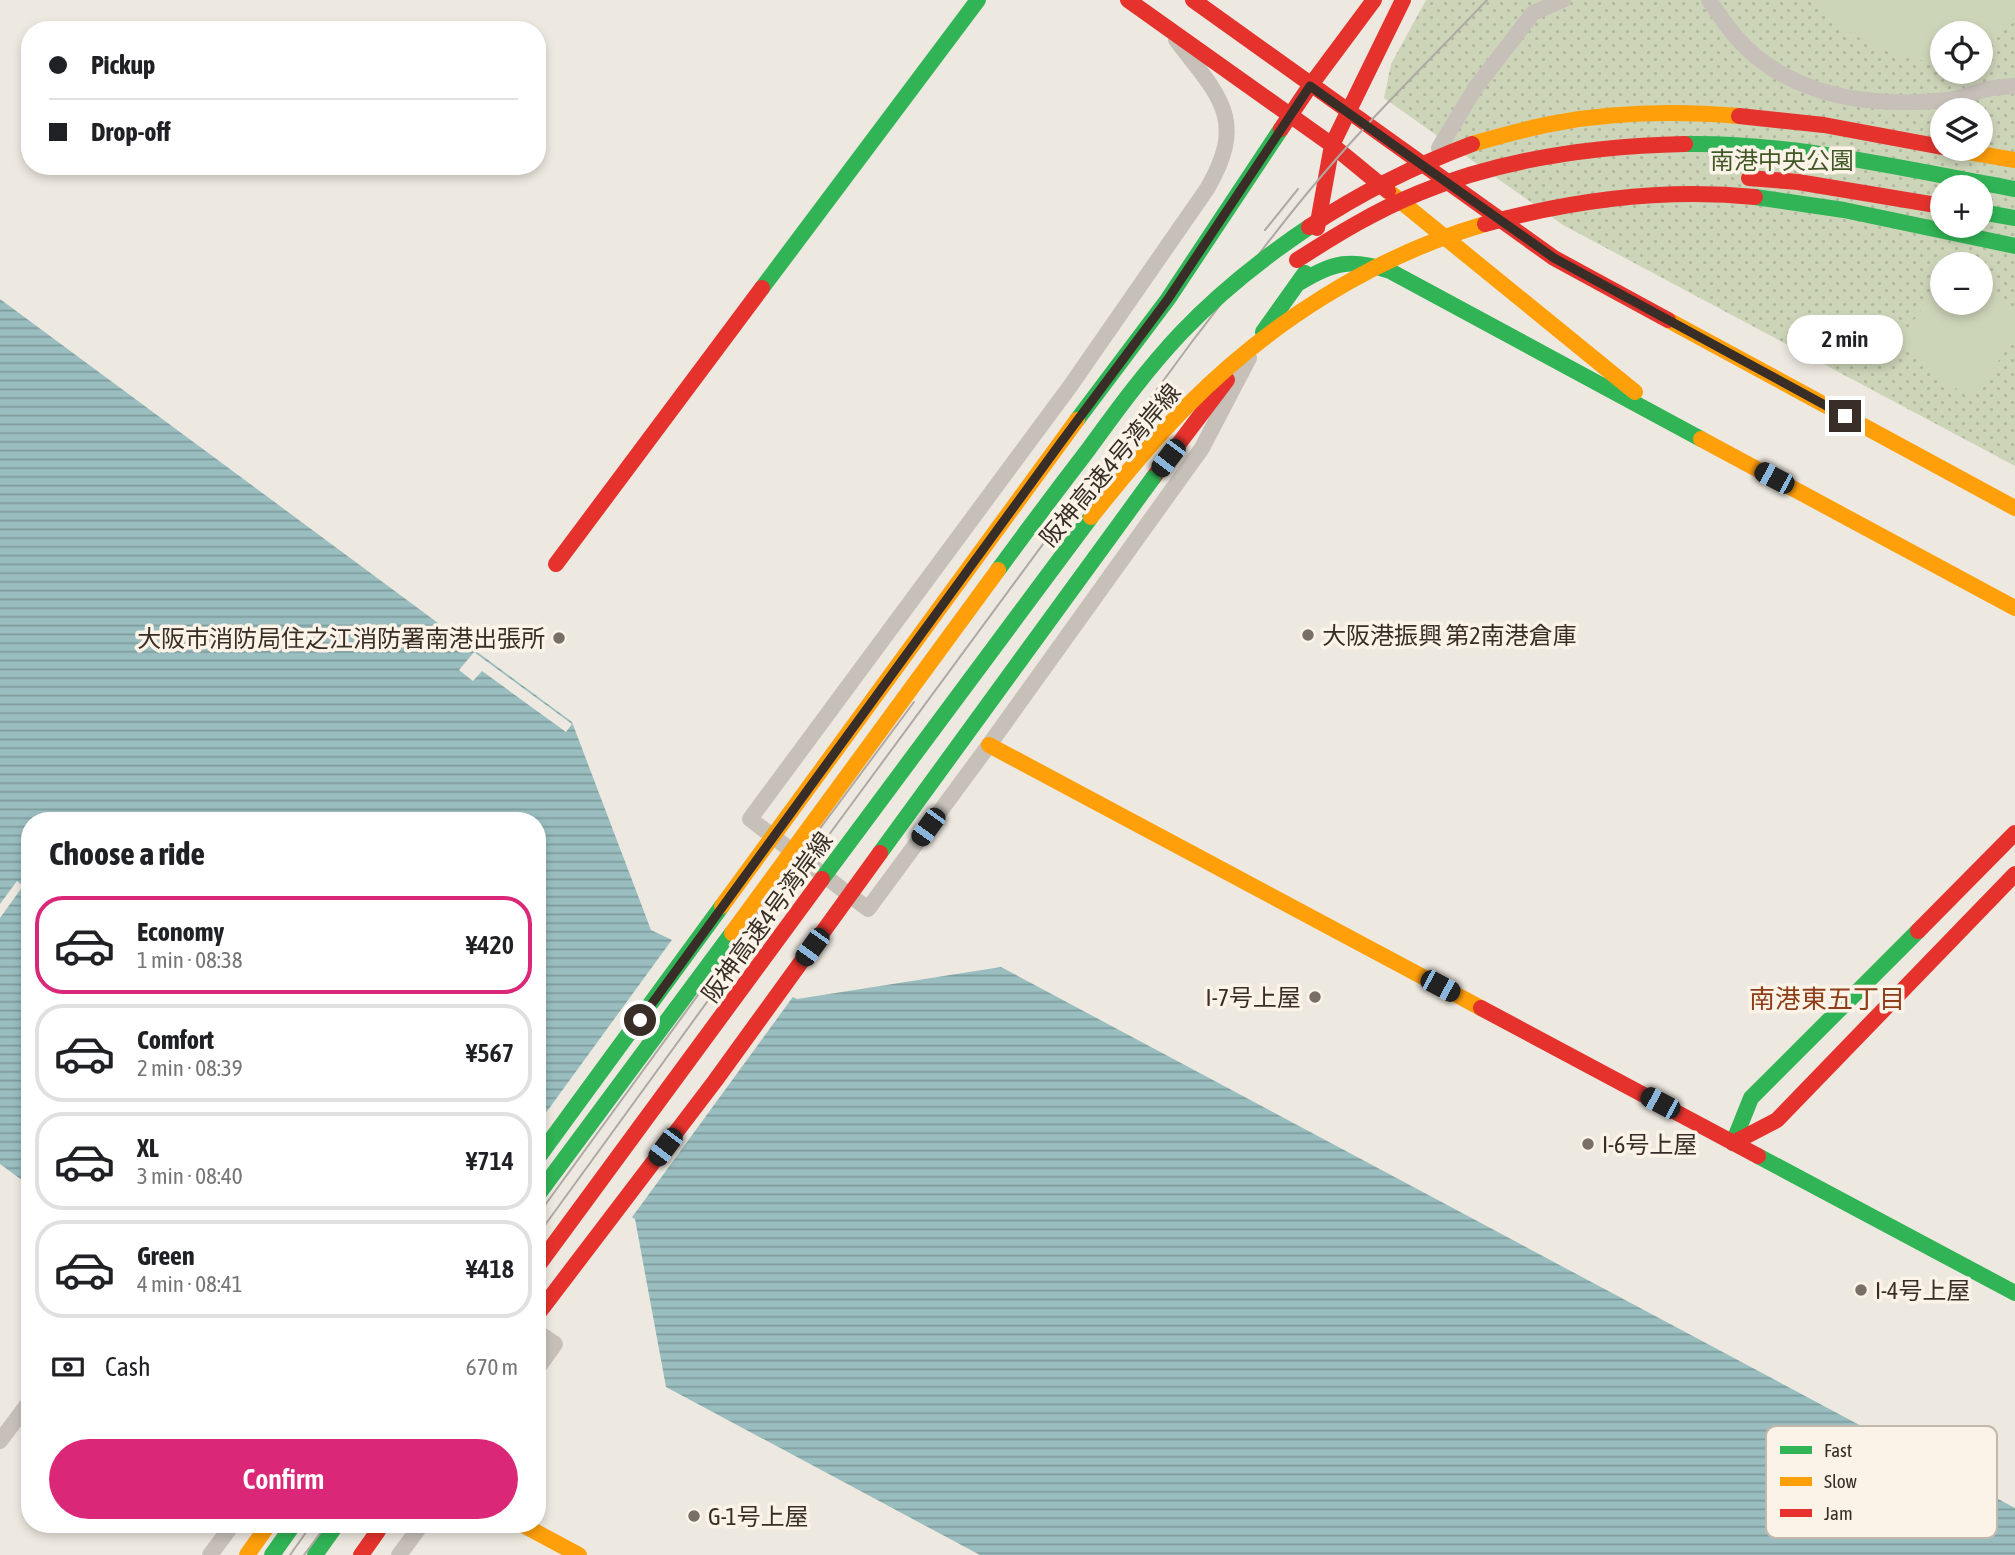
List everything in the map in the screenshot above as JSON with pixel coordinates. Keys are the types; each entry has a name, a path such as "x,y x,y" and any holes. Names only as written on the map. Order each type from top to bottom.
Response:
{"main road":[{"path":"556,564 978,0"},
{"path":"1128,0 1332,145 1677,426"},
{"path":"1193,0 1554,258 2015,508"},
{"path":"546,1147 1168,299 1310,86 1374,0"},
{"path":"546,1303 715,1081 1153,478 1299,283 1311,261 1332,145 1403,0"},
{"name":"阪神高速4号湾岸線","path":"546,1184 1044,509 1158,360 1201,314 1274,253 1332,213 1386,181 1442,155 1498,136 1578,119 1648,114 1786,120 1930,145"},
{"path":"1283,271 1325,241 1427,188 1503,164 1583,151 1699,144 1747,146 1808,153 2015,189"},
{"path":"1993,156 2015,160"},
{"path":"1728,178 1798,182 1930,204"},
{"name":"阪神高速4号湾岸線","path":"546,1255 1079,531 1171,423 1228,368 1292,318 1360,276 1420,247 1478,226 1534,212 1633,196 1728,196 1784,200 1894,219 2015,246"},
{"path":"1466,213 1498,203"},
{"path":"1993,214 2015,218"},
{"path":"1079,531 1163,421 1223,359 1291,305 1348,268 1382,248 1443,221"},
{"path":"1299,283 1324,269 1347,262 1368,263 1390,271 2015,608"},
{"path":"1044,509 1170,369"},
{"path":"989,745 2015,1293"},
{"path":"1733,1143 1751,1098 2015,833"},
{"path":"1733,1143 1777,1120 2015,874"},
{"path":"247,1555 262,1533"},
{"path":"272,1555 288,1533"},
{"path":"315,1555 331,1533"},
{"path":"320,1555 331,1533"},
{"path":"361,1555 377,1533"},
{"path":"538,1533 579,1555"}],"street":[{"path":"1439,148 1476,87 1534,12 1563,0"},
{"path":"1709,0 1732,33 1753,54 1789,80 1836,96 1885,103 1950,100 1992,88 2015,86"},
{"path":"1167,28 1216,92 1226,117 1227,139 1217,172 1071,385 750,819 868,909 1202,448 1260,337"},
{"path":"546,1338 555,1345 546,1357"},
{"path":"0,1441 21,1413"},
{"path":"210,1555 226,1533"},
{"path":"398,1555 415,1533"}],"green space":[{"name":"南港中央公園","path":"1426,0 2015,0 2015,466 1563,225 1384,98 1391,64"},
{"path":"1814,0 2015,0 2015,21 1993,40 1993,21 1930,21 1930,62 1906,57 1872,45 1827,13"},
{"path":"1993,293 2015,310 2015,339 1970,399 1897,343 1930,298 1930,315 1993,315"}],"water":[{"path":"0,299 572,722 651,930 797,999 1001,967 1861,1426 1766,1426 1766,1538 1997,1538 1997,1498 2015,1508 2015,1555 980,1555 666,1387 635,1219 546,1171 546,812 21,812 21,1179 0,1164"}],"pier":[{"path":"474,652 572,724 566,732 482,671 473,681 459,670"},
{"path":"17,881 21,884 21,889 0,918 0,904"},
{"path":"674,937 795,994 630,1220 546,1175 546,1113"}],"tram line":[{"path":"546,1224 792,885 1265,246 1352,142 1487,0"},
{"path":"1265,230 1298,189"},
{"path":"546,1204 914,702"},
{"path":"290,1555 306,1533"},
{"path":"304,1555 320,1533"}],"traffic: fast":[{"path":"762,288 978,0"},
{"path":"1077,420 1168,299 1281,129"},
{"path":"1685,144 1809,152 2015,189"},
{"path":"1755,197 1844,210 2015,246"},
{"path":"1993,214 2015,218"},
{"path":"998,570 1121,405 1168,347 1226,290 1309,227"},
{"path":"1299,283 1322,270 1343,264 1364,264 1390,271 1701,439"},
{"path":"1263,332 1305,273"},
{"path":"880,853 1153,478"},
{"path":"822,879 1091,517"},
{"path":"546,1147 722,906"},
{"path":"1733,1143 1751,1098 1918,931"},
{"path":"546,1184 732,933"},
{"path":"1758,1156 2015,1293"},
{"path":"272,1555 288,1533"},
{"path":"315,1555 331,1533"}],"traffic: slow":[{"path":"1472,144 1578,119 1670,113 1739,116"},
{"path":"1993,156 2015,160"},
{"path":"1388,191 1635,392"},
{"path":"1091,517 1188,405 1219,375 1288,320 1325,296 1403,254 1485,224"},
{"path":"1668,320 2015,508"},
{"path":"722,906 1077,420"},
{"path":"1701,439 2015,608"},
{"path":"732,933 998,570"},
{"path":"989,745 1481,1008"},
{"path":"247,1555 263,1533"},
{"path":"538,1533 579,1555"}],"traffic: jam":[{"path":"1128,0 1332,145 1388,191"},
{"path":"1193,0 1554,258 1668,320"},
{"path":"1281,129 1374,0"},
{"path":"1317,228 1332,145 1403,0"},
{"path":"1739,116 1824,125 1930,145"},
{"path":"1309,227 1388,181 1472,144"},
{"path":"1297,260 1387,208 1419,193 1483,171 1583,151 1685,144"},
{"path":"1749,178 1798,182 1930,204"},
{"path":"1485,224 1551,208 1618,198 1686,194 1755,197"},
{"path":"556,564 762,288"},
{"path":"1153,478 1227,380"},
{"path":"1918,931 2015,833"},
{"path":"546,1303 715,1081 880,853"},
{"path":"1733,1143 1777,1120 2015,874"},
{"path":"546,1255 822,879"},
{"path":"1481,1008 1758,1156"},
{"path":"361,1555 377,1533"}],"place":[{"name":"大阪港振興 第2南港倉庫","path":"1308,635"},
{"name":"大阪市消防局住之江消防署南港出張所","path":"559,638"},
{"name":"I-7号上屋","path":"1315,997"},
{"name":"I-6号上屋","path":"1588,1144"},
{"name":"I-4号上屋","path":"1861,1290"},
{"name":"G-1号上屋","path":"694,1516"}],"district":[{"name":"南港東五丁目","path":"1827,999"}],"route":[{"path":"640,1020 1168,299 1310,86 1554,258 1845,416"}]}
